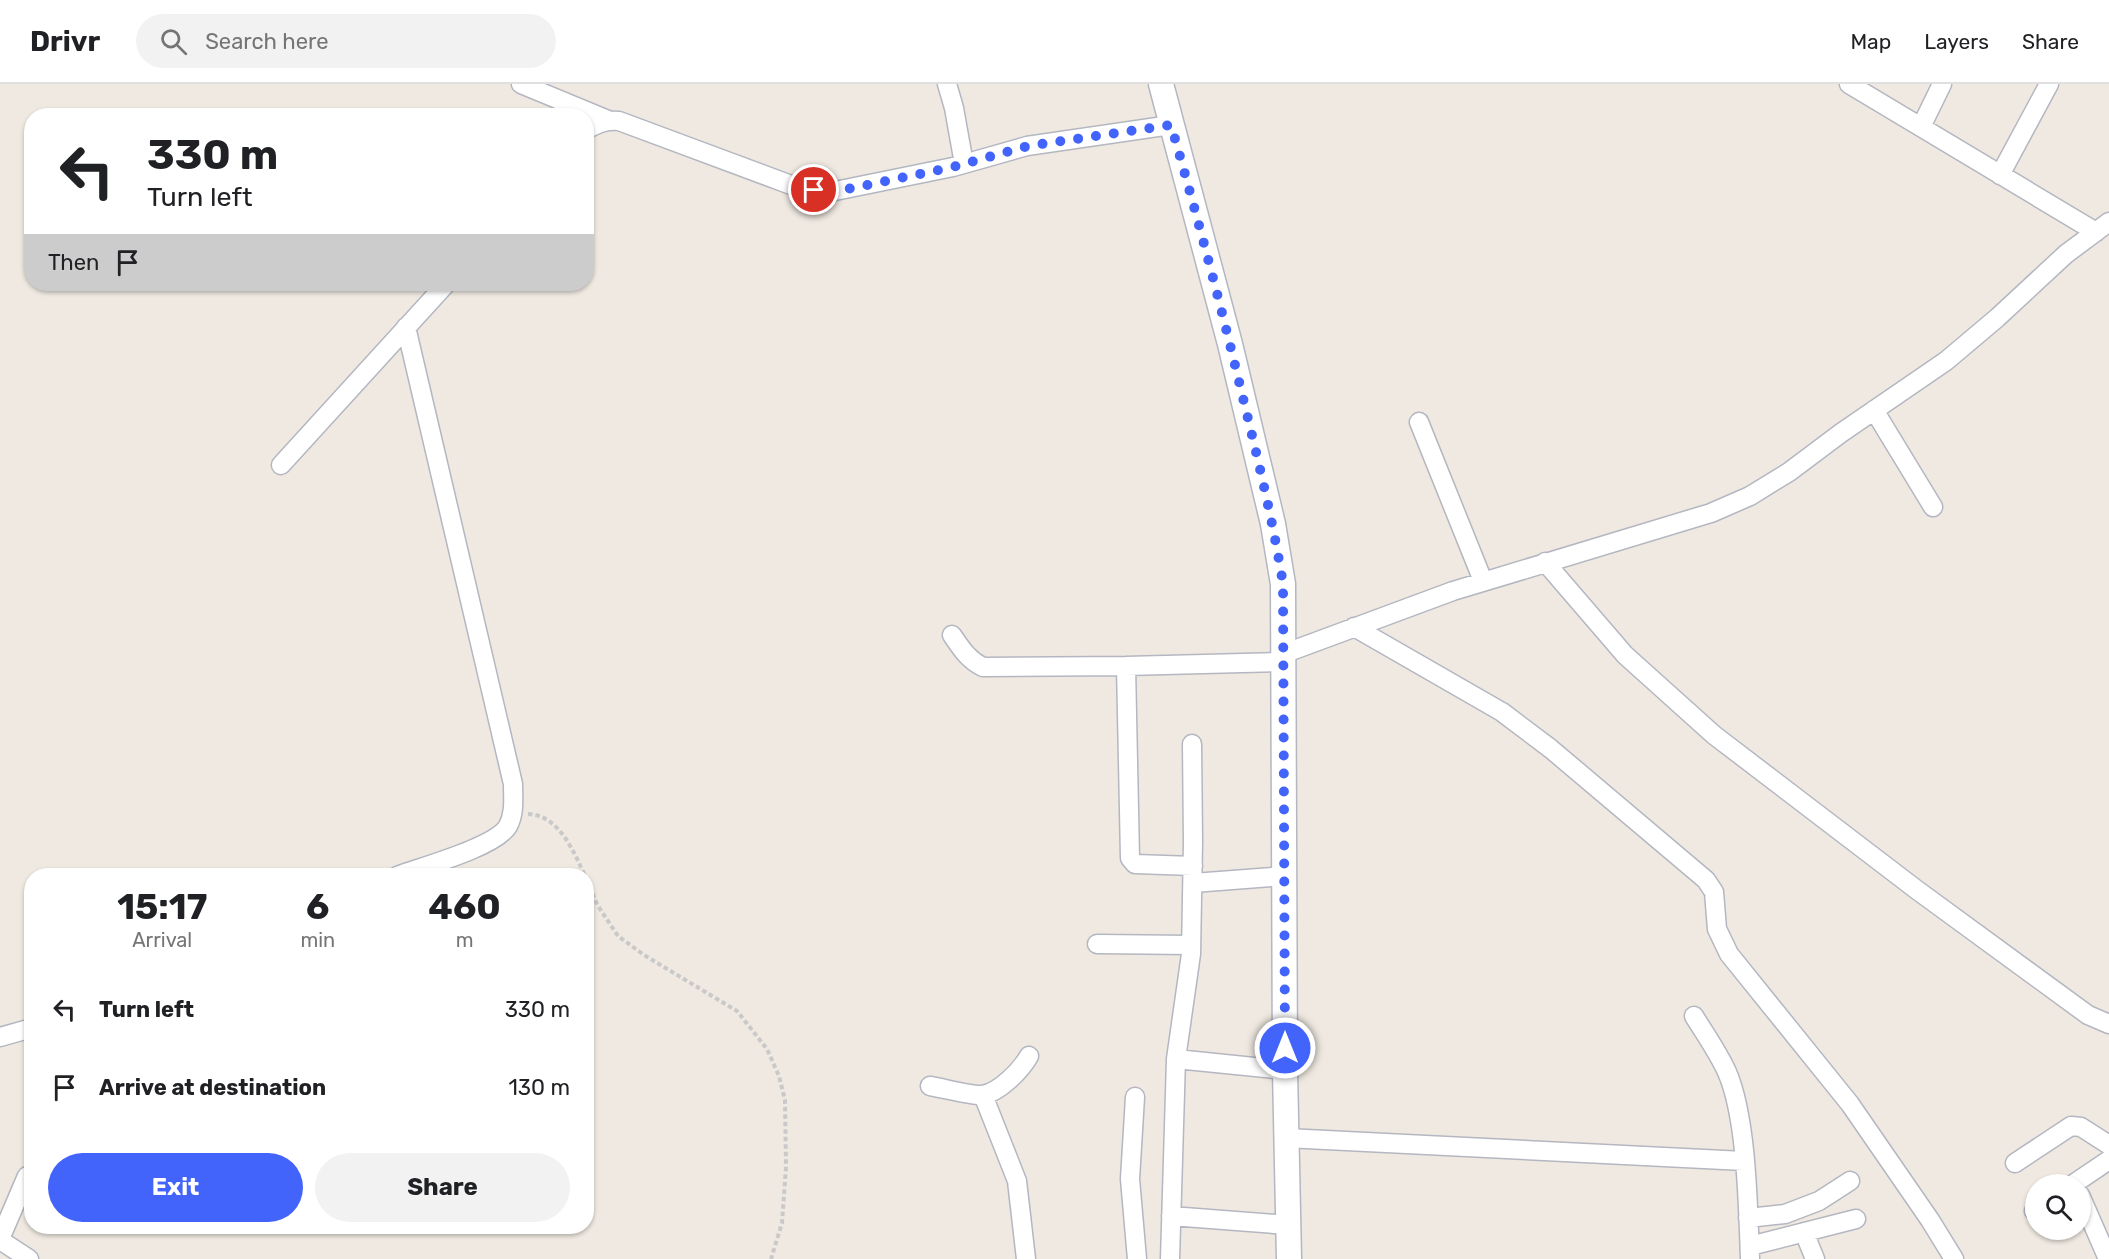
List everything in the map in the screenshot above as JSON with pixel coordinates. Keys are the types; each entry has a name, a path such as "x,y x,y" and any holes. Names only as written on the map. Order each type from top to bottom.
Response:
{"main road":[{"path":"1161,84 1230,344 1273,524 1283,584 1285,1070 1289,1259"}],"street":[{"path":"521,84 579,108"},
{"path":"947,84 954,108 964,164"},
{"path":"952,634 967,656 975,664 983,667 1126,666 1283,658 1354,627 1453,591 1711,513 1750,496 1789,472 1946,361 2067,254 2103,227 2000,174 1849,84"},
{"path":"1921,127 1942,84"},
{"path":"2000,174 2049,84"},
{"path":"594,114 608,120 633,124 791,185 814,190 835,191 964,164 1028,146 1171,125"},
{"path":"594,125 608,120"},
{"path":"281,465 439,291"},
{"path":"406,327 513,784 513,813 507,828 487,843 419,868"},
{"path":"1874,410 1933,507"},
{"path":"1419,422 1483,582"},
{"path":"1545,562 1625,654 1714,735 1908,883 2078,1008 2109,1024"},
{"path":"1354,627 1502,712 1551,749 1706,880 1714,892 1717,929 1729,954 1850,1104 1924,1211 1954,1259"},
{"path":"1126,666 1130,858 1135,864 1193,874 1284,876"},
{"path":"1170,1259 1176,1059 1191,945 1192,744"},
{"path":"1097,944 1191,945"},
{"path":"1694,1016 1727,1073 1737,1109 1744,1161 1750,1253 1804,1232 1856,1219"},
{"path":"0,1037 24,1030"},
{"path":"930,1086 983,1095 998,1088 1022,1068 1029,1056"},
{"path":"1176,1059 1285,1070"},
{"path":"983,1095 1017,1181 1026,1259"},
{"path":"1135,1097 1130,1179 1137,1259"},
{"path":"2015,1163 2071,1126 2081,1127 2109,1145"},
{"path":"1286,1138 1744,1161"},
{"path":"2091,1175 2109,1160"},
{"path":"1748,1218 1785,1214 1819,1201 1850,1181"},
{"path":"24,1183 0,1239 29,1259"},
{"path":"1171,1216 1288,1225"},
{"path":"2091,1221 2108,1259"},
{"path":"1804,1232 1815,1259"}],"path":[{"path":"513,813 532,814 546,820 562,832 581,868"},
{"path":"594,897 618,936 644,955 737,1011 767,1049 779,1076 785,1100 786,1156 783,1223 771,1259"}],"route":[{"path":"814,190 835,191 882,183 953,167 1028,146 1171,125 1230,344 1273,524 1283,584 1285,1048"}]}
